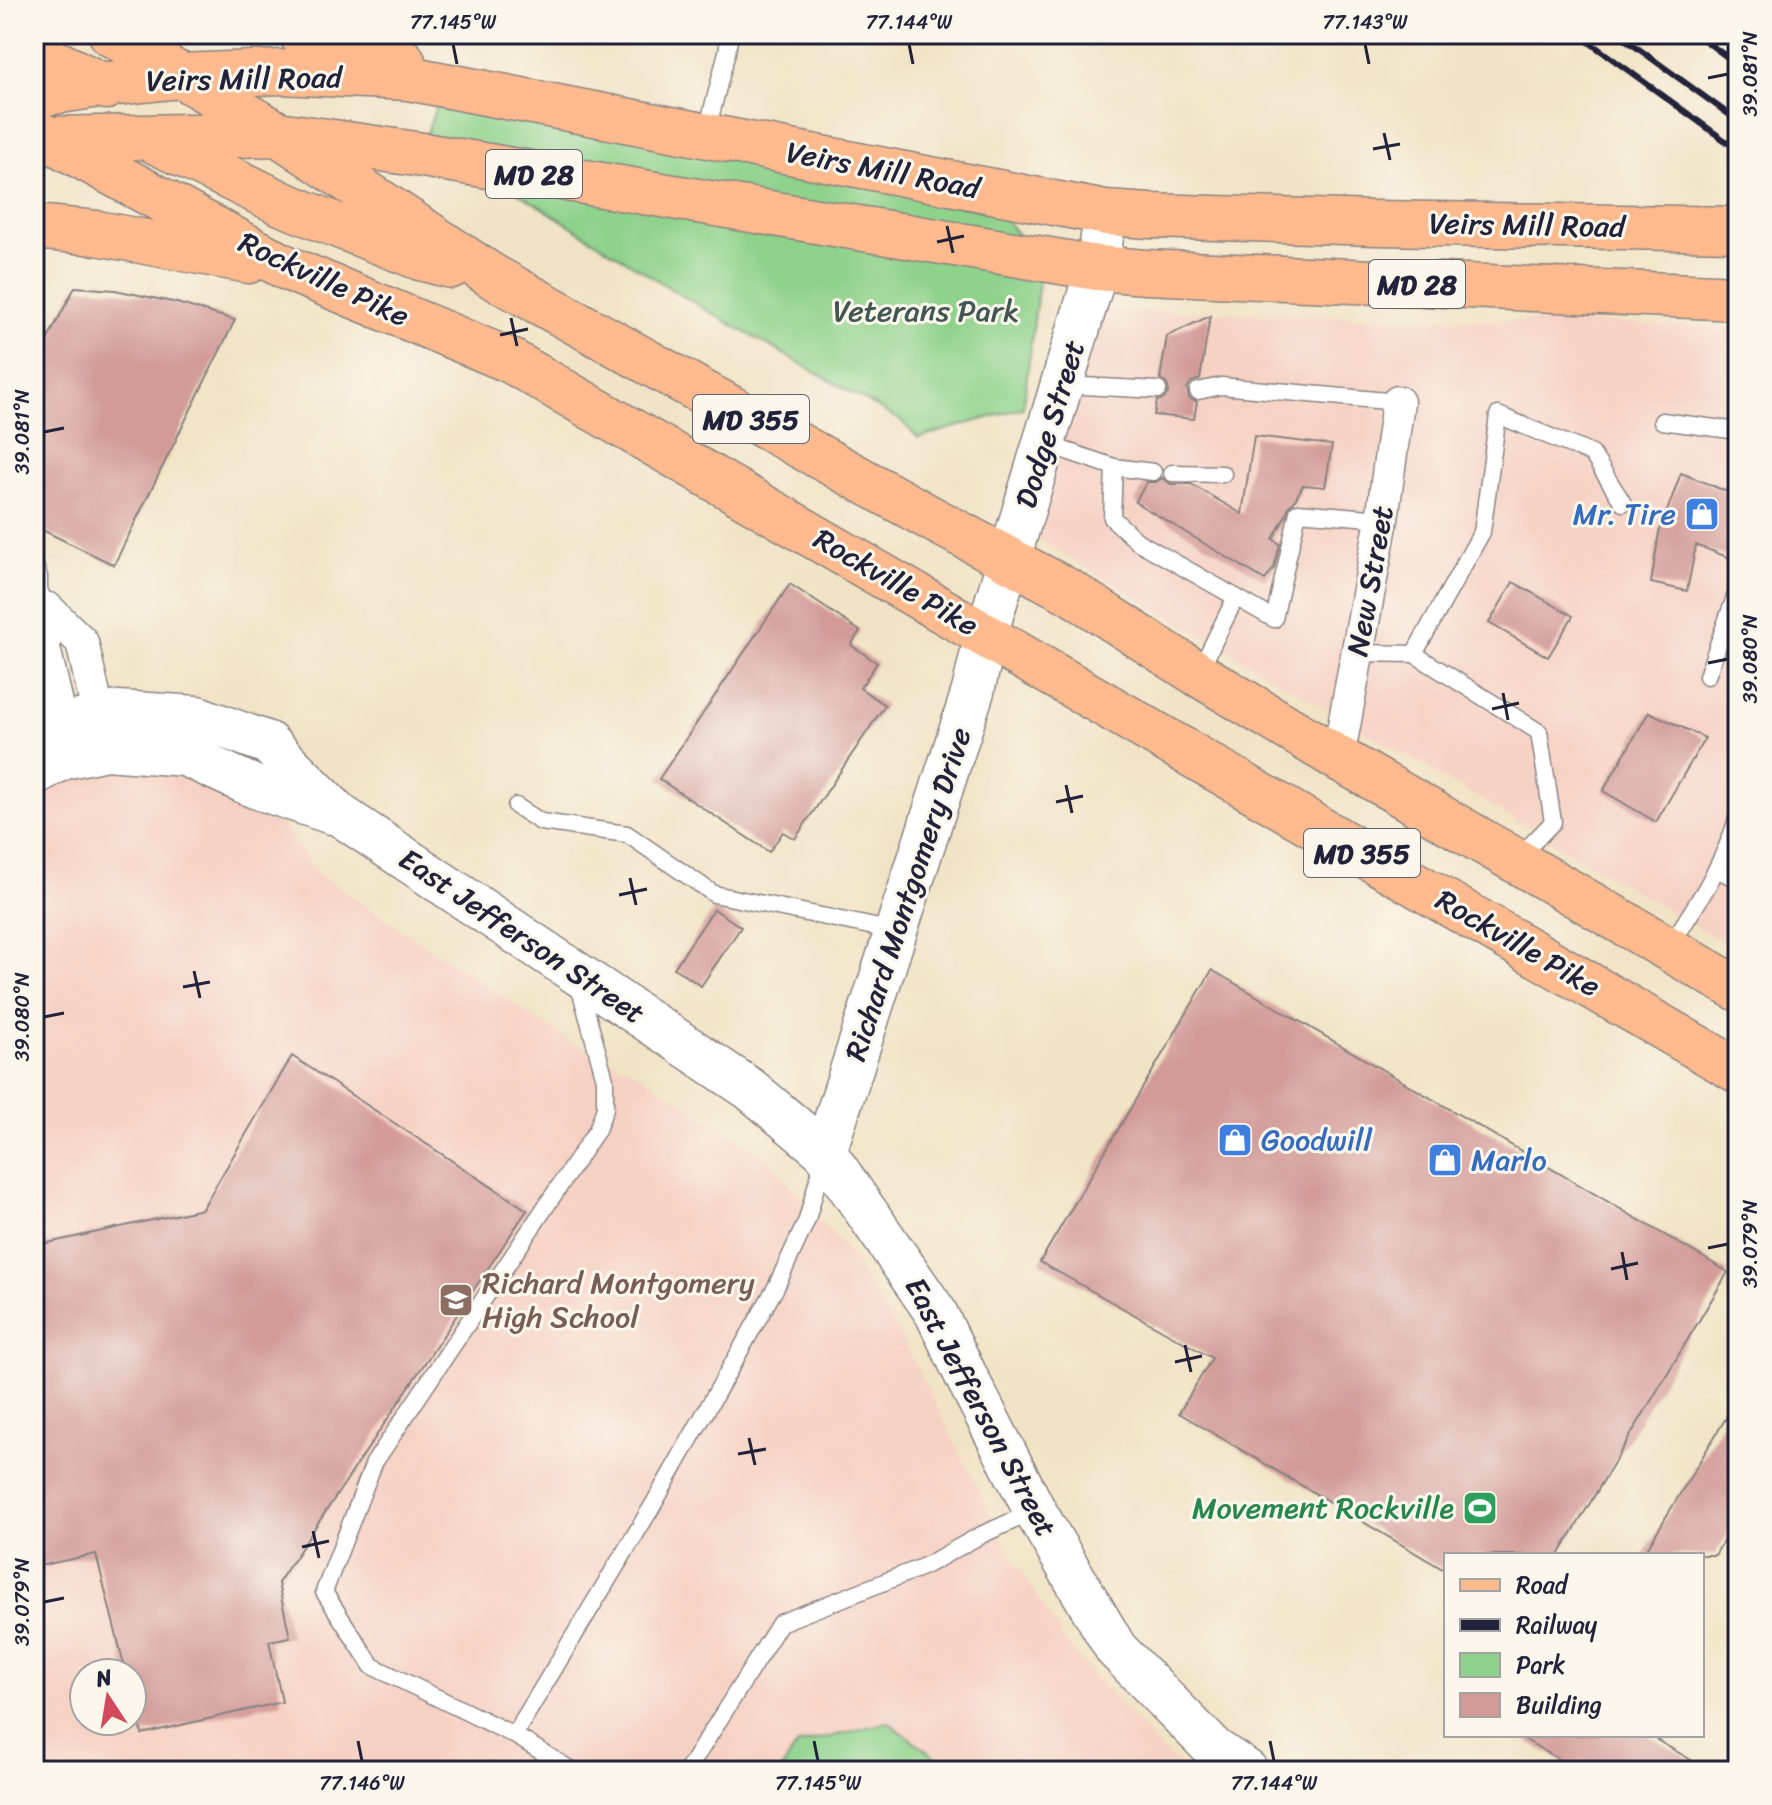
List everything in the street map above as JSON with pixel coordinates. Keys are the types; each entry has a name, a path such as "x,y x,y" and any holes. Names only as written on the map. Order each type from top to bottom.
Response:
{"main road":[{"name":"MD 355","path":"111,34 278,134 492,276 1070,592 1338,758 1738,989"},
{"path":"301,34 563,108"},
{"path":"34,52 99,85 156,105 278,134"},
{"name":"Veirs Mill Road","path":"34,95 180,76 280,72 408,78 1106,213 1376,223 1738,229"},
{"name":"Veirs Mill Road","path":"38,132 146,137 278,134 423,155 1097,268 1738,298"},
{"name":"Rockville Pike","path":"38,132 287,268 511,361 1738,1071"},
{"path":"146,137 283,204 420,258 492,276"},
{"path":"34,227 97,233 287,268"}],"street":[{"name":"Dodge Street","path":"986,635 1097,268 1106,213"},
{"name":"New Street","path":"1338,758 1382,519 1398,402"},
{"path":"41,608 44,648 67,742"},
{"name":"Richard Montgomery Drive","path":"825,1152 973,691 986,635"},
{"name":"East Jefferson Street","path":"67,742 185,755 255,787 340,815 750,1089 825,1152 936,1313 1035,1511 1116,1649 1214,1749 1247,1771"}],"lane":[{"path":"706,136 730,34"},
{"path":"1062,385 1158,390"},
{"path":"1198,391 1221,386 1398,402"},
{"path":"1414,654 1482,532 1498,415 1592,454 1623,503"},
{"path":"1662,421 1738,431"},
{"path":"1045,443 1114,467 1153,472"},
{"path":"1114,467 1112,518 1137,541 1274,619 1298,512 1382,519"},
{"path":"1172,473 1223,474"},
{"path":"34,563 39,577 41,608"},
{"path":"1198,674 1236,597"},
{"path":"1707,676 1735,597 1738,598"},
{"path":"1357,653 1414,654 1539,732 1553,822 1515,860"},
{"path":"516,806 541,822 627,834 714,894 896,931"},
{"path":"1668,948 1706,890 1732,836 1738,816"},
{"path":"1717,869 1738,880"},
{"path":"573,1771 514,1735 372,1666 324,1592 374,1463 597,1130 605,1108 605,1079 576,973"},
{"path":"514,1735 653,1505 776,1287 807,1220 825,1152"},
{"path":"687,1771 780,1623 925,1566 981,1535 1035,1511"}],"shaded area":[{"path":"1085,309 1738,327 1738,951 1019,528"},
{"name":"Richard Montgomery High School","path":"86,766 169,766 246,800 277,818 318,874 576,1045 631,1069 767,1157 852,1257 905,1344 1014,1560 1068,1646 1164,1753 1191,1771 34,1771 34,785"}],"green space":[{"name":"Veterans Park","path":"438,100 690,144 1002,215 1047,271 1040,273 1023,408 918,438 901,421 684,297 426,135"},
{"path":"888,1722 954,1771 780,1771 798,1745"}],"building":[{"path":"75,287 115,290 177,303 235,320 114,565 34,526 34,365"},
{"path":"1210,316 1200,379 1191,382 1187,388 1189,398 1197,402 1194,419 1154,415 1157,401 1164,399 1169,391 1167,384 1160,379 1167,336"},
{"path":"1254,436 1332,445 1325,487 1303,485 1289,506 1273,539 1280,544 1274,568 1265,580 1135,502 1147,482 1162,478 1171,484 1191,484 1242,514"},
{"name":"Mr. Tire","path":"1681,473 1738,496 1738,561 1696,545 1687,591 1651,583 1659,533"},
{"path":"1513,582 1573,616 1548,657 1489,623"},
{"path":"790,584 860,631 851,645 877,663 860,688 885,705 795,839 783,832 769,852 659,779"},
{"path":"1649,712 1705,738 1656,822 1603,791"},
{"path":"714,909 741,927 701,986 674,968"},
{"path":"1212,970 1728,1272 1560,1553 1444,1553 1444,1570 1179,1413 1212,1358 1040,1262"},
{"path":"292,1056 527,1210 278,1583 290,1637 269,1641 282,1702 148,1733 148,1657 122,1657 96,1554 34,1567 34,1246 202,1209"},
{"path":"1738,1398 1738,1517 1715,1555 1644,1553"},
{"path":"1520,1737 1651,1737 1710,1771 1579,1771"}],"railway":[{"path":"1578,34 1738,150"},
{"path":"1618,34 1738,121"},
{"path":"1696,34 1738,65"},
{"path":"1732,34 1738,38"}],"place":[{"name":"Mr. Tire","path":"1702,514"},
{"name":"Goodwill","path":"1235,1140"},
{"name":"Marlo","path":"1445,1160"},
{"name":"Richard Montgomery High School","path":"456,1300"},
{"name":"Movement Rockville","path":"1480,1508"}]}
